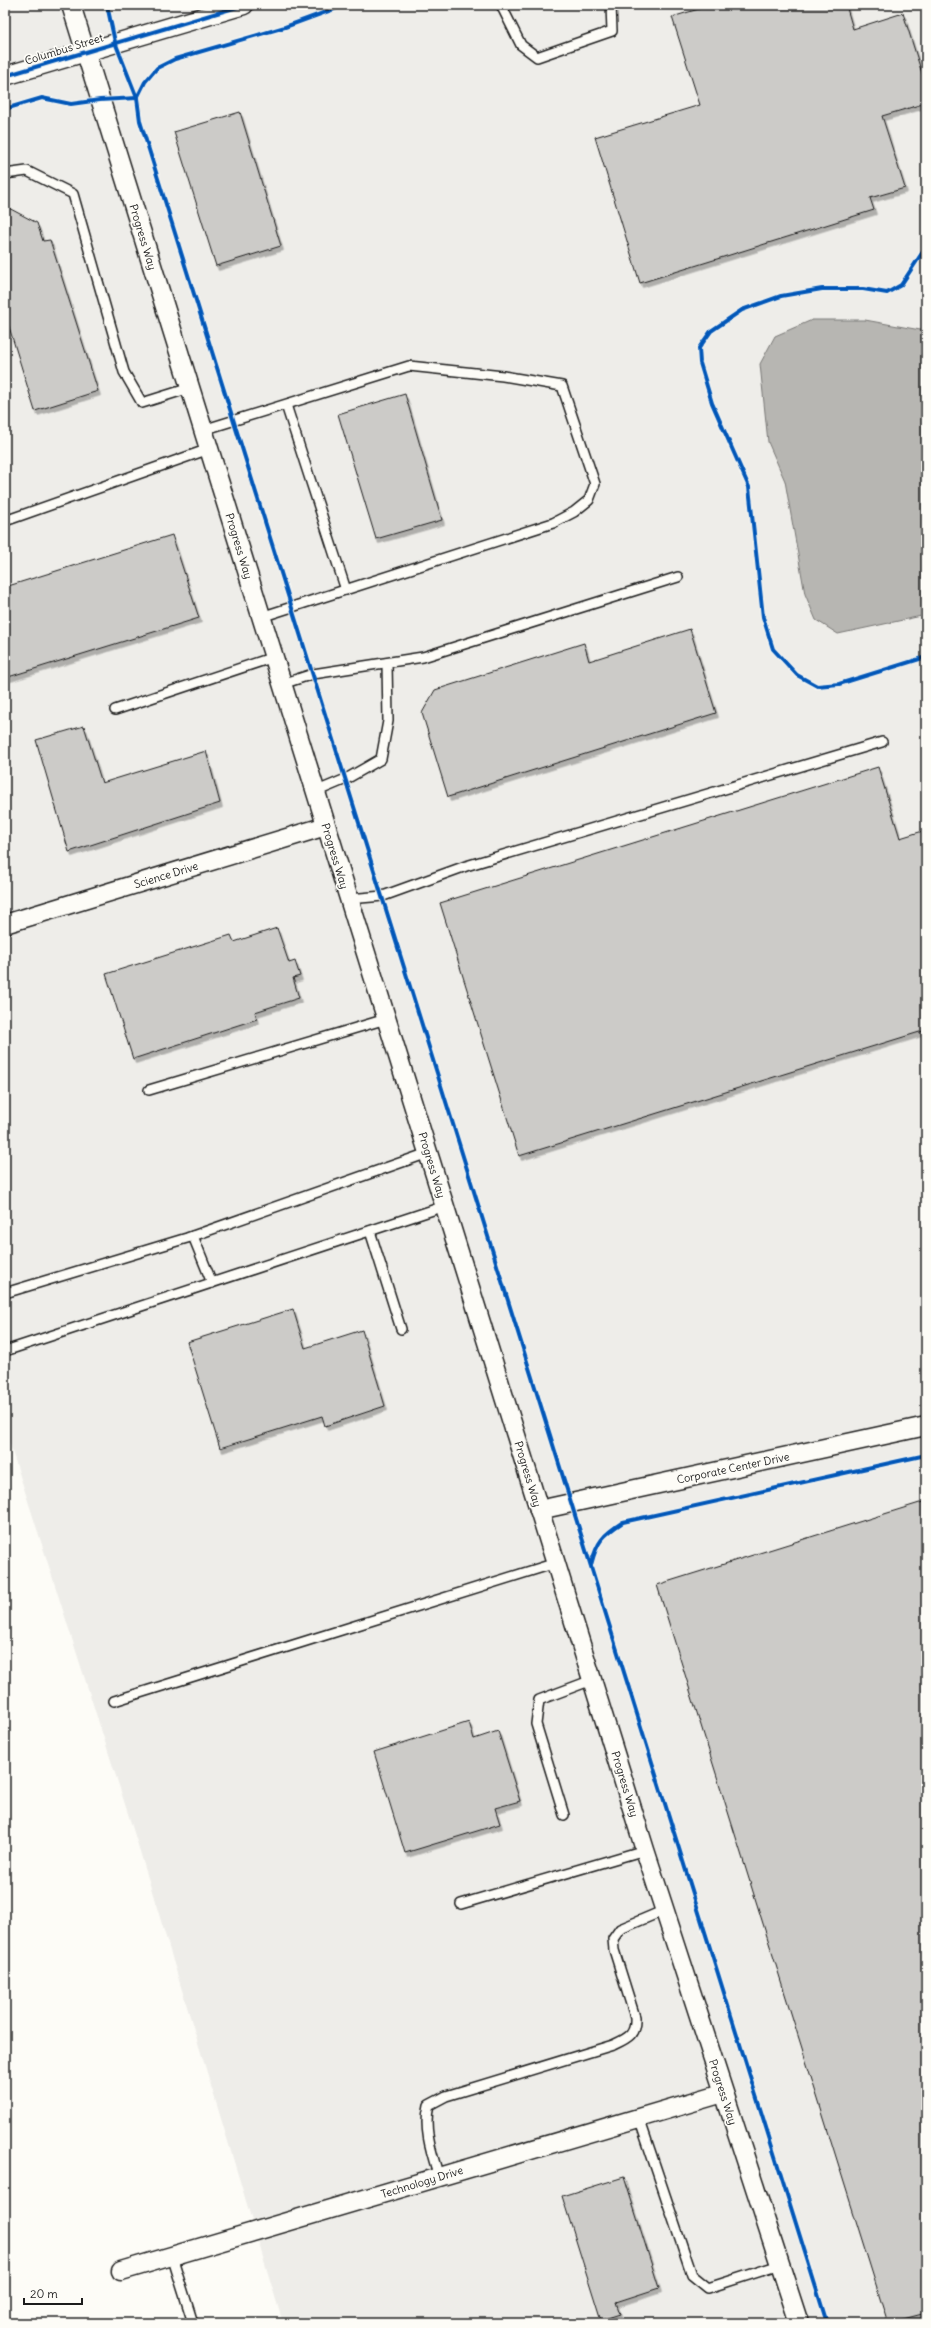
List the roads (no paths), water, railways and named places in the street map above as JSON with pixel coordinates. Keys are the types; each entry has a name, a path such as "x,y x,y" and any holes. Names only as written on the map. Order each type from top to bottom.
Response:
{"street":[{"name":"Progress Way","path":"71,5 645,1850 799,2323"},
{"name":"Columbus Street","path":"5,76 244,5"},
{"name":"Science Drive","path":"5,924 326,826"},
{"name":"Corporate Center Drive","path":"539,1510 926,1426"},
{"name":"Technology Drive","path":"120,2271 724,2093"}],"lane":[{"path":"501,5 521,45 537,57 612,31 611,5"},
{"path":"5,174 27,171 73,194 124,372 142,403 190,388"},
{"path":"203,430 409,366 503,376 562,386 595,484 589,500 552,523 261,617"},
{"path":"286,404 346,590"},
{"path":"5,521 209,450"},
{"path":"282,684 314,674 423,657 678,577"},
{"path":"115,710 274,657"},
{"path":"316,792 346,779 382,759 388,721 387,663"},
{"path":"349,899 383,896 466,866 882,742"},
{"path":"148,1090 386,1019"},
{"path":"5,1293 193,1236 428,1153"},
{"path":"5,1350 445,1206"},
{"path":"370,1231 401,1328"},
{"path":"193,1236 212,1283"},
{"path":"114,1701 556,1563"},
{"path":"564,1815 536,1724 539,1700 592,1680"},
{"path":"461,1904 645,1850"},
{"path":"439,2177 429,2142 426,2118 429,2105 446,2096 613,2045 628,2038 636,2027 636,2017 614,1950 613,1940 620,1929 665,1910"},
{"path":"639,2118 692,2275 708,2288 780,2266"},
{"path":"172,2256 193,2323"}]}
